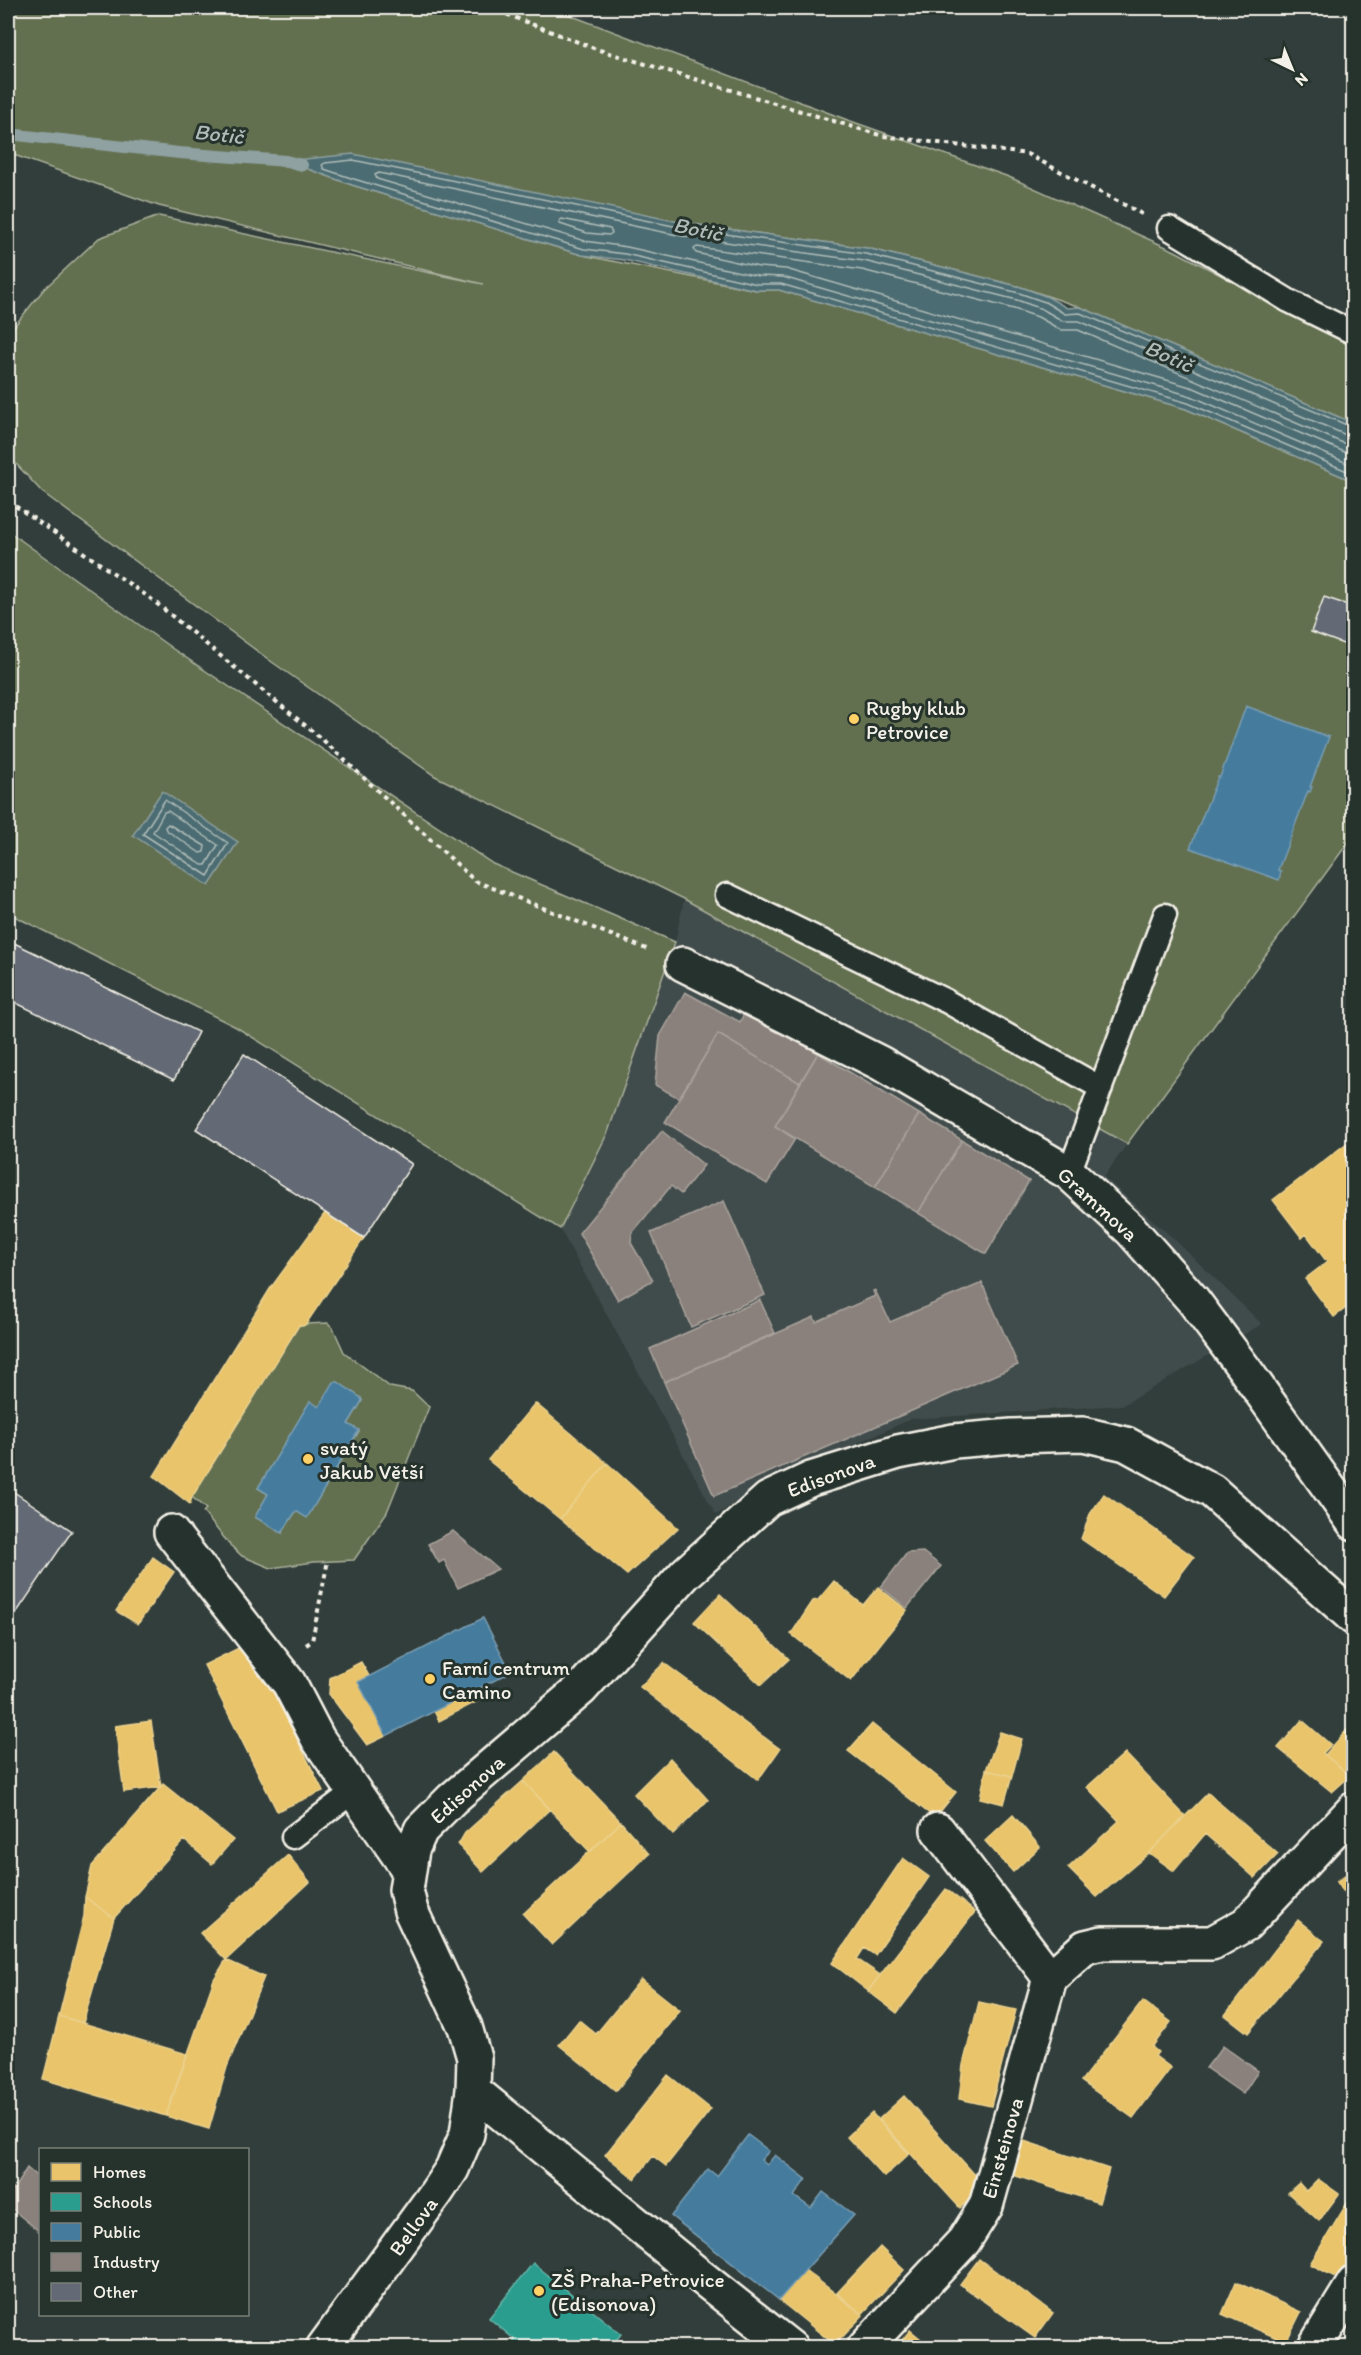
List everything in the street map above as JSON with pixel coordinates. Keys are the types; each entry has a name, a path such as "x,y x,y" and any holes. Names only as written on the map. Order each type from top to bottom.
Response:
{"street":[{"name":"Grammova","path":"683,964 880,1063 1069,1173 1131,1230 1192,1300 1260,1390 1353,1523"},
{"name":"Edisonova","path":"473,2090 474,2058 465,2027 411,1911 406,1890 412,1850 421,1830 452,1799 582,1689 685,1574 768,1499 811,1479 898,1452 954,1441 1012,1436 1083,1434 1126,1444 1212,1491 1353,1618"},
{"path":"171,1532 289,1683 318,1739 408,1869"},
{"path":"938,1830 1050,1978 1085,1947 1102,1943 1212,1943 1246,1924 1353,1809"},
{"name":"Einsteinova","path":"864,2348 964,2241 986,2206 1050,1978"},
{"path":"473,2090 791,2348"},
{"name":"Bellova","path":"323,2348 406,2236 452,2169 466,2134 473,2090"},
{"path":"1314,2348 1353,2283"}],"lane":[{"path":"1169,228 1289,301 1353,333"},
{"path":"727,895 946,1001 1101,1088"},
{"path":"1069,1173 1165,915"},
{"path":"293,1837 354,1791"}],"path":[{"path":"490,8 596,49 883,136 1027,154 1169,228"},
{"path":"8,501 150,598 323,740 475,881 683,964"},
{"path":"276,1666 312,1641 328,1560"}],"shaded area":[{"path":"684,899 1127,1144 1104,1177 1173,1238 1262,1324 1123,1405 911,1419 770,1482 716,1515 560,1229 608,1132 675,942"}],"green space":[{"name":"Rugby klub Petrovice","path":"8,8 551,8 845,119 1009,177 1175,251 1353,345 1353,423 1080,307 1021,287 867,248 684,223 287,161 352,185 582,255 756,290 779,290 1186,409 1353,481 1353,836 1127,1144 684,899 435,776 272,662 42,492 8,455 8,334 44,289 99,238 159,216 483,284 159,206 8,153"},
{"path":"8,531 173,649 493,864 675,942 608,1132 560,1229 236,1027 8,913"},
{"path":"328,1323 333,1328 344,1352 390,1387 412,1391 429,1407 387,1512 354,1560 314,1562 271,1568 242,1556 203,1512 206,1509 192,1497 299,1325","holes":["337,1382 362,1401 348,1424 359,1431 307,1517 296,1511 282,1533 255,1517 268,1494 258,1488 310,1402 319,1407 334,1383"]}],"water":[{"path":"353,154 684,223 867,248 1021,287 1048,297 1067,308 1080,307 1353,423 1353,481 1186,409 779,290 756,290 624,260 582,255 352,185 286,161"},
{"path":"162,791 238,842 209,886 133,835"}],"building: Homes":[{"path":"1347,1143 1354,1151 1354,1302 1334,1317 1305,1279 1327,1262 1306,1234 1302,1238 1273,1200"},
{"path":"325,1213 364,1238 306,1324 299,1325 192,1497 190,1504 154,1476 270,1289"},
{"path":"535,1403 607,1463 560,1519 488,1460"},
{"path":"607,1463 678,1528 627,1575 560,1519"},
{"path":"1104,1494 1194,1557 1164,1596 1081,1539 1090,1514"},
{"path":"153,1557 174,1572 138,1624 116,1611"},
{"path":"834,1581 863,1605 878,1587 907,1610 851,1681 791,1634 813,1601 818,1600"},
{"path":"720,1594 789,1659 761,1685 694,1622"},
{"path":"249,1643 323,1791 277,1811 204,1665"},
{"path":"361,1662 369,1676 358,1682 386,1736 367,1745 329,1694 330,1678"},
{"path":"664,1663 780,1749 758,1780 640,1687"},
{"path":"484,1686 488,1696 439,1721 434,1711"},
{"path":"1302,1720 1331,1745 1323,1753 1350,1776 1332,1792 1278,1748"},
{"path":"151,1721 161,1787 124,1792 115,1726"},
{"path":"1354,1722 1354,1772 1350,1776 1325,1755"},
{"path":"872,1724 956,1792 935,1818 848,1751"},
{"path":"1000,1732 1022,1739 1012,1776 986,1770"},
{"path":"554,1752 621,1822 590,1852 523,1781"},
{"path":"1125,1753 1185,1816 1149,1853 1097,1897 1068,1868 1119,1821 1087,1787"},
{"path":"670,1758 708,1800 673,1835 634,1794"},
{"path":"986,1770 1012,1776 1004,1804 980,1798"},
{"path":"523,1781 550,1809 483,1872 458,1845 465,1833"},
{"path":"163,1784 233,1840 212,1864 184,1840 114,1918 85,1897 92,1866"},
{"path":"1208,1793 1278,1854 1255,1878 1205,1834 1174,1871 1149,1853"},
{"path":"1013,1815 1040,1847 1013,1872 985,1841"},
{"path":"621,1822 649,1854 552,1945 523,1914"},
{"path":"288,1855 310,1882 226,1960 200,1933"},
{"path":"903,1858 929,1877 875,1955 864,1948 857,1959 880,1975 868,1991 832,1963"},
{"path":"1354,1870 1354,1905 1336,1882"},
{"path":"946,1889 975,1912 897,2013 868,1991"},
{"path":"85,1897 114,1918 83,2023 59,2016 84,1916"},
{"path":"1298,1920 1324,1941 1248,2033 1225,2015"},
{"path":"226,1960 264,1977 227,2067 209,2129 166,2116 214,1979"},
{"path":"641,1979 680,2010 616,2091 559,2045 579,2020 596,2034"},
{"path":"1143,2001 1171,2022 1152,2047 1158,2052 1155,2056 1171,2068 1133,2118 1081,2081"},
{"path":"979,2002 1016,2010 991,2106 959,2099 963,2065"},
{"path":"59,2016 187,2054 166,2116 43,2079"},
{"path":"668,2075 711,2109 666,2166 653,2156 635,2179 605,2155"},
{"path":"904,2096 985,2186 960,2208 879,2119"},
{"path":"872,2113 909,2154 884,2177 847,2137"},
{"path":"1024,2141 1109,2169 1099,2203 1013,2175"},
{"path":"1318,2179 1339,2194 1319,2221 1288,2193 1299,2183 1306,2191"},
{"path":"1354,2192 1354,2252 1337,2278 1310,2264"},
{"path":"880,2247 904,2270 862,2314 837,2293"},
{"path":"979,2259 1053,2313 1035,2338 960,2284"},
{"path":"805,2270 863,2315 835,2345 779,2300"},
{"path":"1236,2282 1301,2312 1286,2342 1222,2314"},
{"path":"910,2330 932,2348 896,2348"}],"building: Schools":[{"name":"ZŠ Praha-Petrovice (Edisonova)","path":"533,2263 621,2334 610,2348 510,2348 515,2340 489,2318"}],"building: Public":[{"path":"1246,706 1329,737 1310,787 1312,787 1310,792 1308,791 1278,870 1281,871 1279,880 1190,848 1218,777 1220,777"},
{"name":"svatý Jakub Větší","path":"334,1382 338,1382 361,1398 362,1401 348,1424 359,1430 307,1518 296,1511 282,1533 255,1517 268,1494 258,1488 310,1401 319,1407"},
{"name":"Farní centrum Camino","path":"483,1618 511,1672 386,1736 358,1682"},
{"path":"748,2135 769,2151 761,2160 767,2165 775,2155 806,2179 794,2196 811,2208 823,2192 854,2215 779,2300 671,2216 708,2169 717,2176"}],"building: Industry":[{"path":"685,992 740,1022 744,1013 818,1053 800,1083 718,1034 679,1098 655,1085 660,1036"},
{"path":"718,1034 800,1083 775,1126 795,1139 767,1184 665,1122"},
{"path":"818,1053 919,1114 875,1187 775,1126"},
{"path":"919,1114 962,1140 918,1213 875,1187"},
{"path":"662,1131 704,1165 681,1194 671,1186 632,1233 631,1243 653,1280 618,1300 579,1233"},
{"path":"962,1140 1029,1181 986,1254 918,1213"},
{"path":"724,1201 765,1295 691,1327 651,1233"},
{"path":"982,1283 1018,1365 714,1496 664,1382 814,1317 816,1322 875,1296 873,1291 875,1290 890,1322"},
{"path":"760,1300 775,1333 664,1382 650,1349"},
{"path":"453,1531 498,1569 458,1588 444,1560 439,1563 428,1544"},
{"path":"923,1552 941,1566 907,1608 881,1587 907,1553"},
{"path":"1223,2046 1258,2071 1243,2094 1206,2068"},
{"path":"27,2168 39,2178 39,2231 8,2206 8,2198"}],"building: Other":[{"path":"1324,597 1354,607 1354,648 1311,632"},
{"path":"8,940 198,1032 174,1080 8,999"},
{"path":"244,1054 412,1164 364,1238 196,1129"},
{"path":"8,1488 72,1531 15,1615 8,1609"},
{"path":"8,1609 15,1615 8,1626"}],"waterway":[{"name":"Botič","path":"8,134 179,153 286,161 302,165"}],"place":[{"name":"Rugby klub Petrovice","path":"854,719"},
{"name":"svatý Jakub Větší","path":"308,1459"},
{"name":"Farní centrum Camino","path":"430,1679"},
{"name":"ZŠ Praha-Petrovice (Edisonova)","path":"539,2291"}]}
